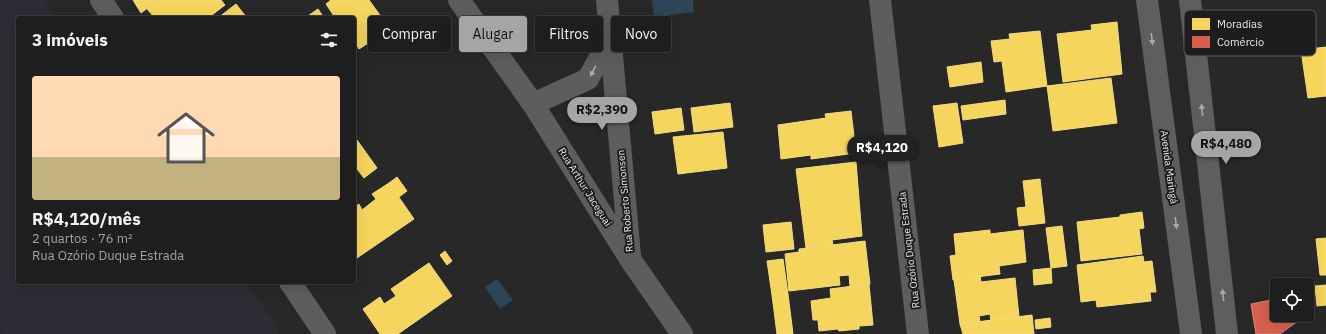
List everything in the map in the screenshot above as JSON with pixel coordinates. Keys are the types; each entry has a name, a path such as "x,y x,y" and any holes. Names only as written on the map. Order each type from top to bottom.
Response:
{"main road":[{"name":"Avenida Maringá","path":"1147,0 1191,334"},
{"path":"1190,0 1191,10"},
{"path":"1196,56 1227,334"}],"street":[{"path":"101,0 112,16"},
{"name":"Rua Arthur Jaceguai","path":"459,0 533,104 630,259 682,334"},
{"name":"Rua Roberto Simonsen","path":"607,0 611,36"},
{"name":"Rua Ozório Duque Estrada","path":"880,0 918,334"},
{"path":"533,104 588,79 611,36"},
{"name":"Rua Roberto Simonsen","path":"612,52 630,259"},
{"path":"291,284 325,334"}],"shaded area":[{"path":"0,0 45,0 55,16 16,16 16,284 246,284 275,322 278,334 3,334 0,330"}],"water":[{"path":"652,0 693,0 694,12 654,16"},
{"path":"497,279 513,300 500,309 485,287"}],"building: Moradias":[{"path":"133,0 158,0 141,13"},
{"path":"159,0 221,0 225,5 211,16 153,16 147,9"},
{"path":"331,0 369,0 381,16 368,16 368,43 359,49 356,46 356,16 334,16 326,4"},
{"path":"236,4 245,16 221,16"},
{"path":"318,9 323,16 308,16"},
{"path":"1117,22 1122,74 1063,82 1057,34 1092,30 1091,25"},
{"path":"1040,31 1047,86 1006,92 1002,61 994,62 991,41 1010,39 1009,34"},
{"path":"1326,47 1326,96 1308,98 1302,56 1316,56 1316,48"},
{"path":"981,62 983,82 950,87 947,67"},
{"path":"1111,78 1117,123 1053,131 1047,86"},
{"path":"1005,100 1006,114 963,120 961,106"},
{"path":"730,103 733,127 694,132 691,108"},
{"path":"957,103 963,143 939,147 933,106"},
{"path":"681,108 684,130 655,134 652,112"},
{"path":"851,111 856,153 811,159 811,155 781,159 778,125 826,118 825,114"},
{"path":"723,132 727,168 678,174 673,137"},
{"path":"357,140 377,168 364,178 356,168"},
{"path":"856,162 862,236 832,240 833,245 806,248 796,169"},
{"path":"397,177 407,191 399,197 389,183"},
{"path":"1040,179 1045,223 1019,226 1017,208 1026,207 1023,181"},
{"path":"389,183 414,219 356,259 356,206 359,204 362,210 376,199 372,194"},
{"path":"1142,212 1144,228 1139,229 1142,254 1081,261 1077,222 1120,217 1120,215"},
{"path":"791,222 794,249 766,252 763,225"},
{"path":"1062,226 1067,266 1051,268 1046,228"},
{"path":"990,230 990,234 1023,230 1026,262 999,266 1000,274 953,280 950,256 956,255 954,234"},
{"path":"1326,238 1326,275 1320,275 1316,239"},
{"path":"865,241 870,284 850,286 849,275 839,276 840,285 789,291 785,254 799,252 799,249"},
{"path":"445,251 452,261 447,265 440,255"},
{"path":"1143,256 1144,262 1152,261 1156,292 1150,292 1151,301 1097,307 1096,300 1081,302 1077,265"},
{"path":"783,259 788,294 772,295 767,261"},
{"path":"429,263 452,296 398,334 380,334 363,309 380,297 384,304 396,296 391,289"},
{"path":"1051,268 1052,283 1034,285 1033,270"},
{"path":"980,276 981,282 1015,278 1019,317 991,321 990,314 979,316 980,322 960,324 954,280"},
{"path":"869,284 873,325 859,326 859,329 819,331 818,320 813,320 811,301 831,298 830,289"},
{"path":"1326,285 1326,305 1317,306 1315,286"},
{"path":"788,294 793,334 777,334 772,295"},
{"path":"1032,315 1034,334 963,334 960,324"},
{"path":"1050,318 1051,327 1036,329 1035,320"}],"building: Comércio":[{"path":"1270,300 1270,322 1297,322 1280,334 1256,334 1251,304"}]}
